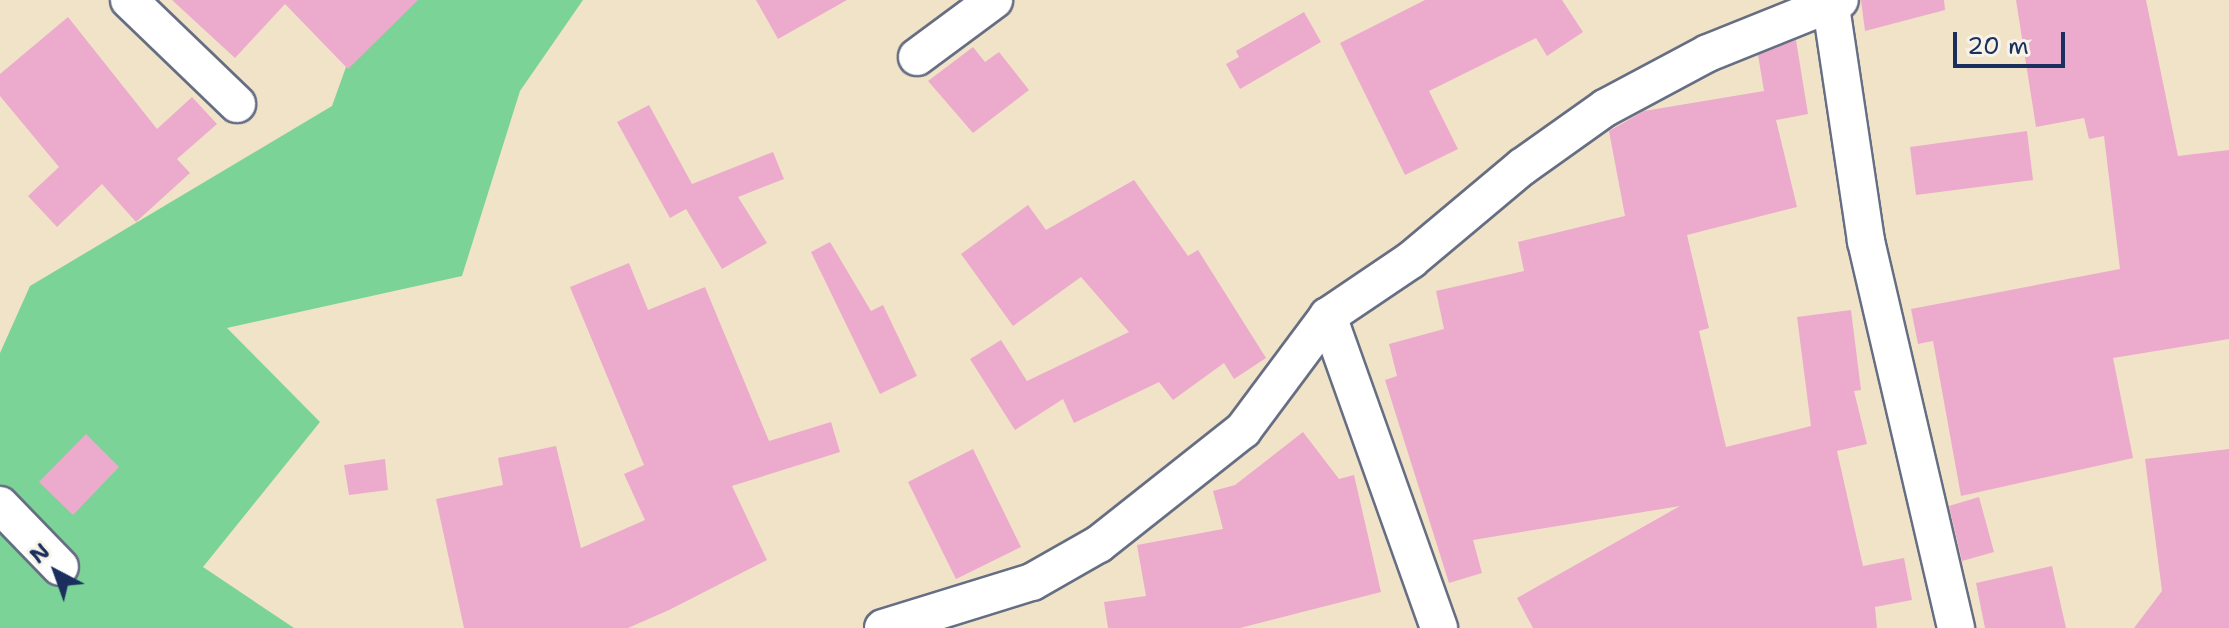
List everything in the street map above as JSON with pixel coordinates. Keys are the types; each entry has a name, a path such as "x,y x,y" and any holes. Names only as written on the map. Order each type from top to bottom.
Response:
{"street":[{"path":"129,0 237,104"},
{"path":"917,57 994,0"},
{"path":"883,628 1032,582 1099,544 1243,430 1328,316 1605,108 1708,53 1833,1 1866,241 1956,628"},
{"path":"1328,316 1439,628"},
{"path":"0,505 60,567"}],"green space":[{"path":"370,0 583,0 520,91 462,276 227,328 320,422 203,567 294,628 0,628 0,353 30,286 332,106"}],"building":[{"path":"172,0 418,0 348,69 285,4 235,58"},
{"path":"756,0 847,0 778,39"},
{"path":"1425,0 1562,0 1583,32 1547,56 1536,38 1429,91 1458,149 1405,175 1340,43"},
{"path":"1861,0 1944,0 1945,10 1865,31"},
{"path":"2016,0 2146,0 2178,156 2229,150 2229,339 2113,358 2133,458 1961,496 1933,341 1918,344 1911,309 2120,269 2104,136 2089,139 2084,118 2036,127"},
{"path":"1304,12 1321,42 1240,89 1226,64 1239,57 1236,51"},
{"path":"68,17 157,129 192,97 217,124 177,159 190,173 136,222 102,184 57,227 28,196 59,167 0,96 0,74"},
{"path":"1796,40 1808,114 1776,120 1797,207 1687,235 1709,328 1699,331 1726,447 1811,426 1797,317 1851,310 1861,390 1854,391 1867,444 1837,451 1863,566 1904,558 1912,600 1875,607 1877,628 1533,628 1517,598 1680,506 1473,540 1482,573 1449,583 1385,380 1397,376 1389,344 1444,329 1436,291 1524,271 1518,242 1625,216 1609,131 1644,111 1764,91 1758,55"},
{"path":"973,47 985,62 999,52 1029,90 973,133 928,81"},
{"path":"649,105 692,184 773,152 784,179 738,197 767,243 722,269 686,209 670,218 617,122"},
{"path":"2027,131 2033,180 1916,195 1910,147"},
{"path":"1134,180 1188,256 1198,250 1266,358 1234,379 1224,363 1173,400 1159,382 1074,423 1063,399 1015,430 970,359 1001,340 1027,381 1129,332 1081,277 1013,326 961,254 1028,205 1046,230"},
{"path":"830,242 871,311 883,305 917,376 880,394 811,252"},
{"path":"629,263 648,310 705,287 769,441 831,422 840,452 732,486 767,560 669,610 628,628 464,628 436,499 503,485 498,458 556,446 581,548 645,520 624,474 644,465 570,287"},
{"path":"1303,432 1339,479 1354,475 1381,592 1240,628 1108,628 1104,602 1146,596 1137,545 1223,529 1213,491 1235,485"},
{"path":"86,434 119,467 73,515 39,482"},
{"path":"973,449 1021,547 956,579 908,482"},
{"path":"2229,449 2229,628 2134,628 2162,591 2145,459"},
{"path":"385,459 388,490 349,495 344,465"},
{"path":"1979,497 1994,552 1962,561 1949,506"},
{"path":"2052,566 2066,628 1985,628 1976,583"}]}
